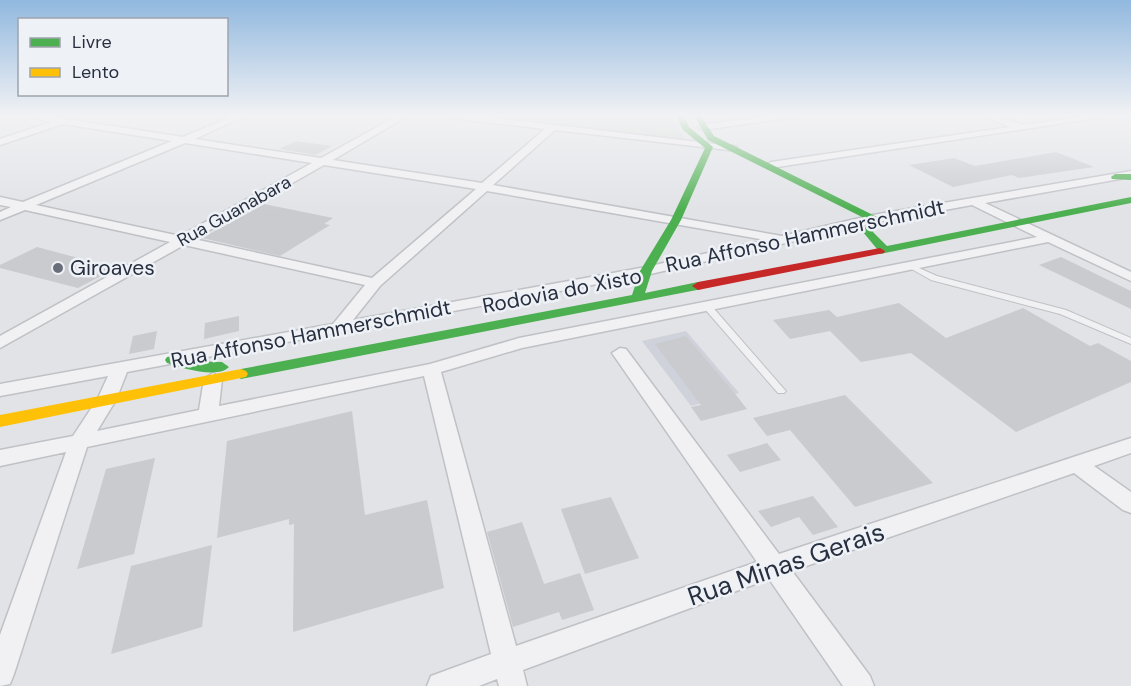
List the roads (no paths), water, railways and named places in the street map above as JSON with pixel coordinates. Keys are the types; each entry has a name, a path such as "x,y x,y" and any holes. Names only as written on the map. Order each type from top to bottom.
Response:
{"main road":[{"path":"637,298 646,271 675,220 709,147"},
{"path":"729,147 771,165 873,219 868,232 884,250"},
{"path":"1115,177 1131,175"},
{"name":"Rodovia do Xisto","path":"0,421 1131,200"},
{"path":"172,360 189,366 213,368 293,363"}],"street":[{"path":"0,216 166,147"},
{"path":"227,147 485,187 784,239"},
{"name":"Rua Guanabara","path":"0,343 348,147"},
{"path":"337,329 375,284 531,147"},
{"path":"709,147 733,149"},
{"path":"771,165 893,147"},
{"name":"Rua Affonso Hammerschmidt","path":"0,390 119,371 646,271 873,219 1115,177"},
{"path":"0,201 375,284"},
{"path":"972,201 1131,277"},
{"path":"0,458 431,369 519,343 1051,238"},
{"path":"884,250 910,266"},
{"path":"620,353 860,686"},
{"path":"431,369 513,686"},
{"path":"0,674 79,442 107,400 119,371"},
{"path":"208,416 213,379"},
{"name":"Rua Minas Gerais","path":"441,686 775,566 1078,465 1131,445"},
{"path":"1078,465 1131,504"}],"lane":[{"path":"910,266 934,278 1063,312 1131,341"},
{"path":"706,305 782,392"}],"place":[{"name":"Giroaves","path":"58,268"}]}
